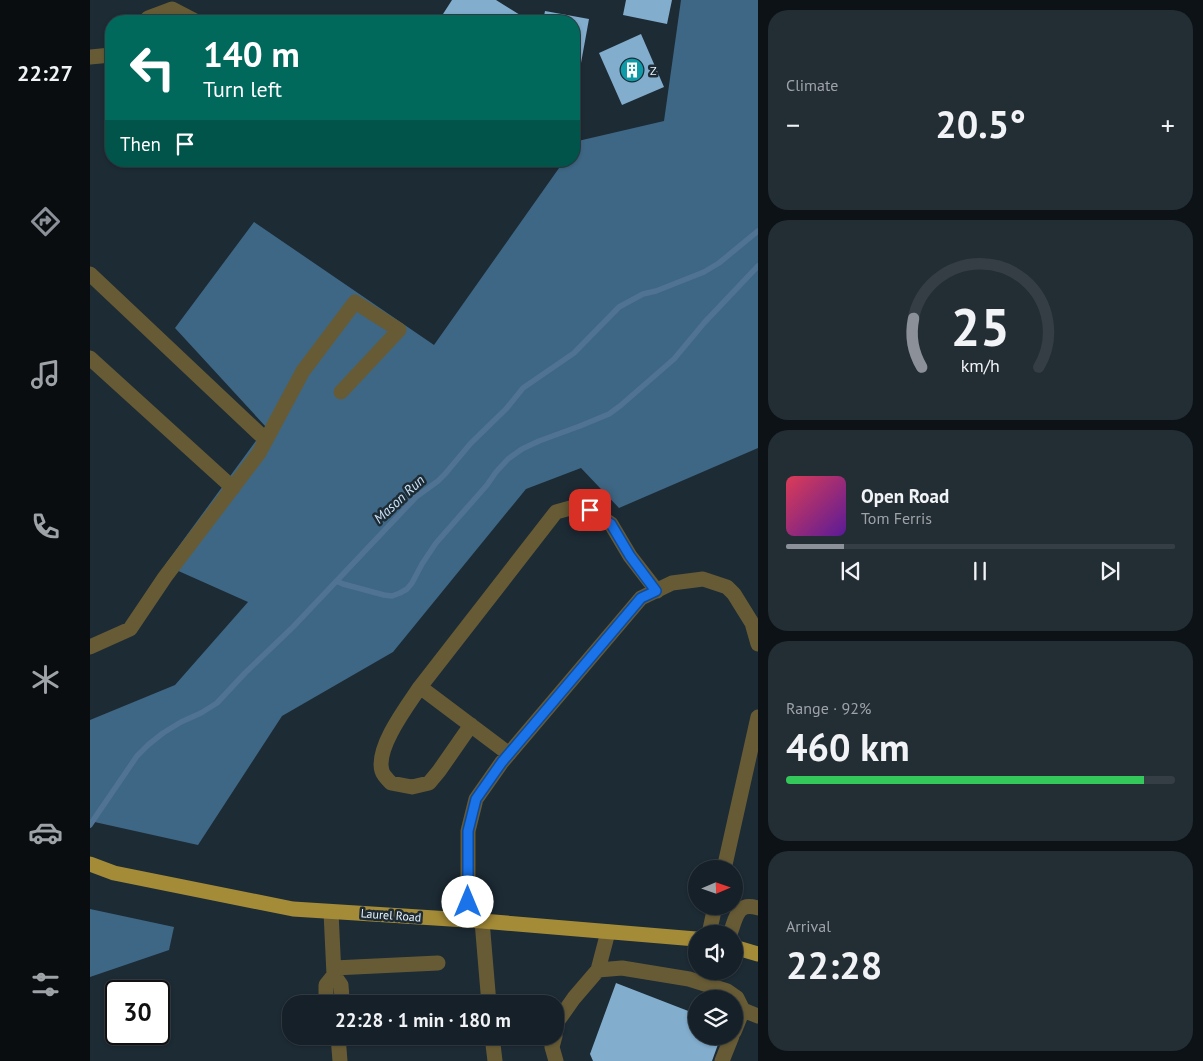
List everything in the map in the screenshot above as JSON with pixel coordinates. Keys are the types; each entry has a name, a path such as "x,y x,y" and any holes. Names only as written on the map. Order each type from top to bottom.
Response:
{"main road":[{"name":"Laurel Road","path":"90,864 114,873 284,907 688,938"},
{"path":"743,950 758,954"}],"street":[{"path":"157,15 172,10 182,15"},
{"path":"90,57 105,56"},
{"path":"90,274 266,440"},
{"path":"90,647 130,629 165,577 259,453 303,371 355,302 399,330 341,392"},
{"path":"90,358 233,488"},
{"path":"471,726 429,783 412,787 391,784 382,772 381,762 385,747 395,724 420,687 556,512 574,507 582,508 590,510 611,524 630,556 656,591"},
{"path":"487,995 475,921 468,831 476,799 509,754 641,598 672,583 703,579 727,587 734,594 752,623 758,644"},
{"path":"420,687 509,754"},
{"path":"726,860 758,717"},
{"path":"733,925 741,908 746,905 758,908"},
{"path":"331,912 334,971 342,985 342,995"},
{"path":"564,1012 598,970 608,932"},
{"path":"334,971 438,963"},
{"path":"598,970 622,968 689,979 723,990"},
{"path":"326,995 326,985 334,971"},
{"path":"743,1010 758,1016"},
{"path":"339,1045 340,1061"},
{"path":"493,1045 495,1061"},
{"path":"552,1045 556,1061"},
{"path":"722,1061 728,1045"}],"shaded area":[{"path":"681,0 758,0 758,448 619,508 581,468 526,489 393,652 282,716 198,845 90,821 90,720 175,685 248,602 165,565 266,427 175,328 254,222 434,345 560,167 580,167 580,141 664,121"},
{"path":"90,909 174,927 169,950 90,977"}],"building":[{"path":"452,0 496,0 520,15 445,15 443,14"},
{"path":"626,0 672,0 667,24 623,15"},
{"path":"545,11 567,15 544,15"},
{"path":"580,17 589,19 580,68"},
{"name":"Z","path":"641,34 664,87 622,105 599,53"},
{"path":"616,983 688,1011 688,1045 718,1045 712,1061 593,1061 590,1054"}],"waterway":[{"name":"Mason Run","path":"90,825 137,756 163,733 217,703 293,627 416,497 445,474 471,443 506,409 523,388 574,353 619,307 643,294 656,291 704,272 719,263 758,231"},
{"path":"336,581 392,596 407,589 436,543 508,459 522,449 609,414 620,406 674,359 704,323 758,266"}],"place":[{"name":"Z","path":"632,70"}],"route":[{"path":"468,902 468,831 476,799 502,762 641,598 656,591 630,556 611,524 590,510"}]}
